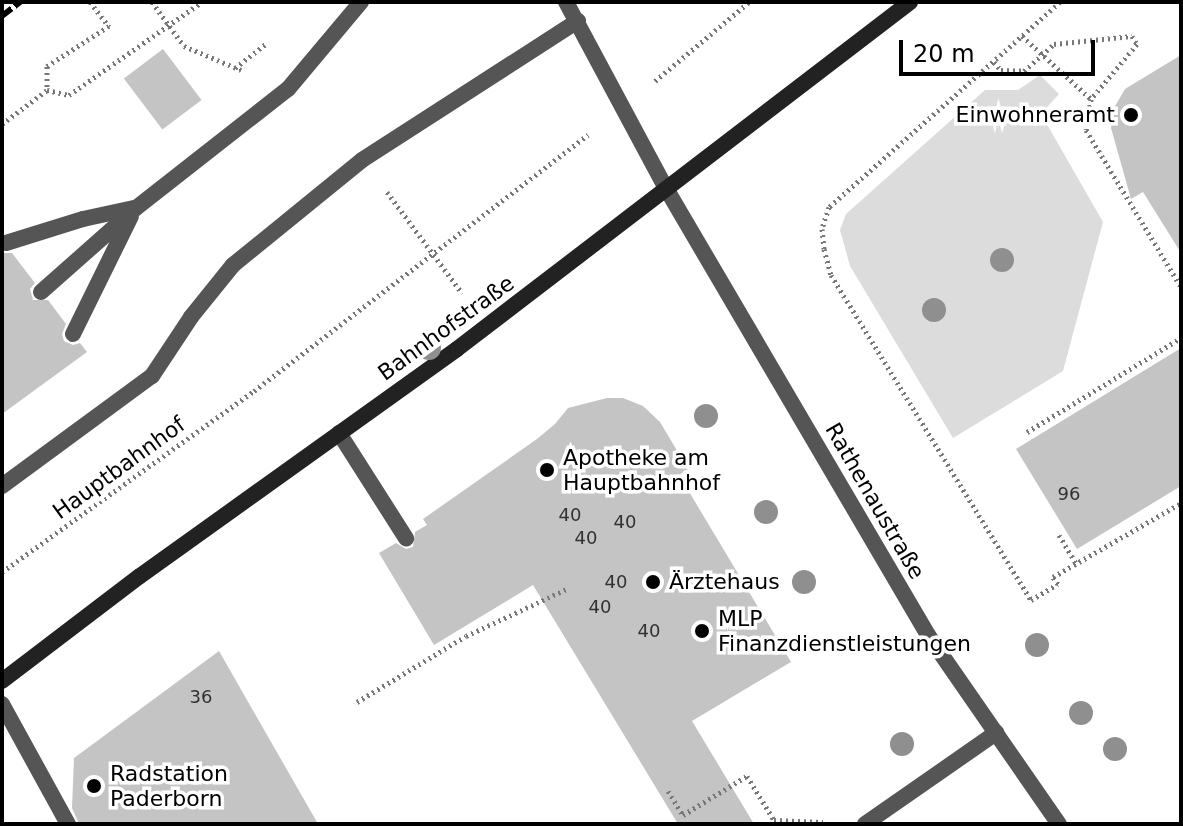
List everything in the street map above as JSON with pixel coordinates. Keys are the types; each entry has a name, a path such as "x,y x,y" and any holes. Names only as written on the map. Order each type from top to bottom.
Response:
{"main road":[{"name":"Bahnhofstraße","path":"2,681 140,576 667,190 910,2"}],"street":[{"path":"41,292 136,208 288,89 361,2"},
{"name":"Rathenaustraße","path":"566,2 625,106 667,190 928,635 1059,824"},
{"path":"2,486 152,376 191,317 233,265 351,170 578,21"},
{"path":"6,243 83,219 136,208"},
{"path":"73,334 136,208"},
{"path":"339,433 406,538"},
{"path":"2,704 68,824"},
{"path":"865,824 996,733"}],"path":[{"path":"47,90 47,66 109,26 90,2"},
{"path":"152,2 184,46 235,68"},
{"path":"2,124 47,90 69,95 202,2"},
{"name":"Hauptbahnhof","path":"2,572 254,391 625,106 749,2"},
{"path":"1060,2 829,207 822,229 824,249 831,275 1031,600 1058,584 1053,577 1181,503"},
{"path":"1022,36 1091,99"},
{"path":"994,62 1001,70 1024,71 1054,44 1132,36 1137,44 1091,99 1086,130 1181,287"},
{"path":"1027,432 1181,338"},
{"path":"1059,535 1076,563"},
{"path":"357,702 466,636 567,589"},
{"path":"668,791 683,815 747,776 774,820 865,824"}],"shaded area":[{"path":"1040,75 1059,94 1041,114 1103,222 1063,371 953,438 850,266 840,230 846,214 985,90 1018,90"}],"building":[{"path":"163,49 202,100 162,130 124,78"},
{"path":"1181,55 1181,253 1143,192 1131,199 1111,128 1114,108 1125,89"},
{"path":"2,253 12,253 35,283 30,289 33,300 48,300 66,324 62,334 64,341 73,345 80,343 87,352 2,414"},
{"path":"1181,348 1181,486 1077,549 1016,449"},
{"name":"Ärztehaus","path":"607,398 623,398 643,406 660,422 688,469 679,475 791,662 692,721 754,824 678,824 533,585 434,645 379,553 396,543 406,549 413,547 415,532 427,525 423,519 537,439 568,408"},
{"path":"219,651 318,824 79,824 72,808 74,758"}],"railway":[{"path":"2,16 20,2"}],"place":[{"name":"Einwohneramt","path":"1131,115"},
{"name":"Apotheke am Hauptbahnhof","path":"547,470"},
{"name":"Ärztehaus","path":"653,582"},
{"name":"MLP Finanzdienstleistungen","path":"702,631"},
{"name":"Radstation Paderborn","path":"94,786"}]}
